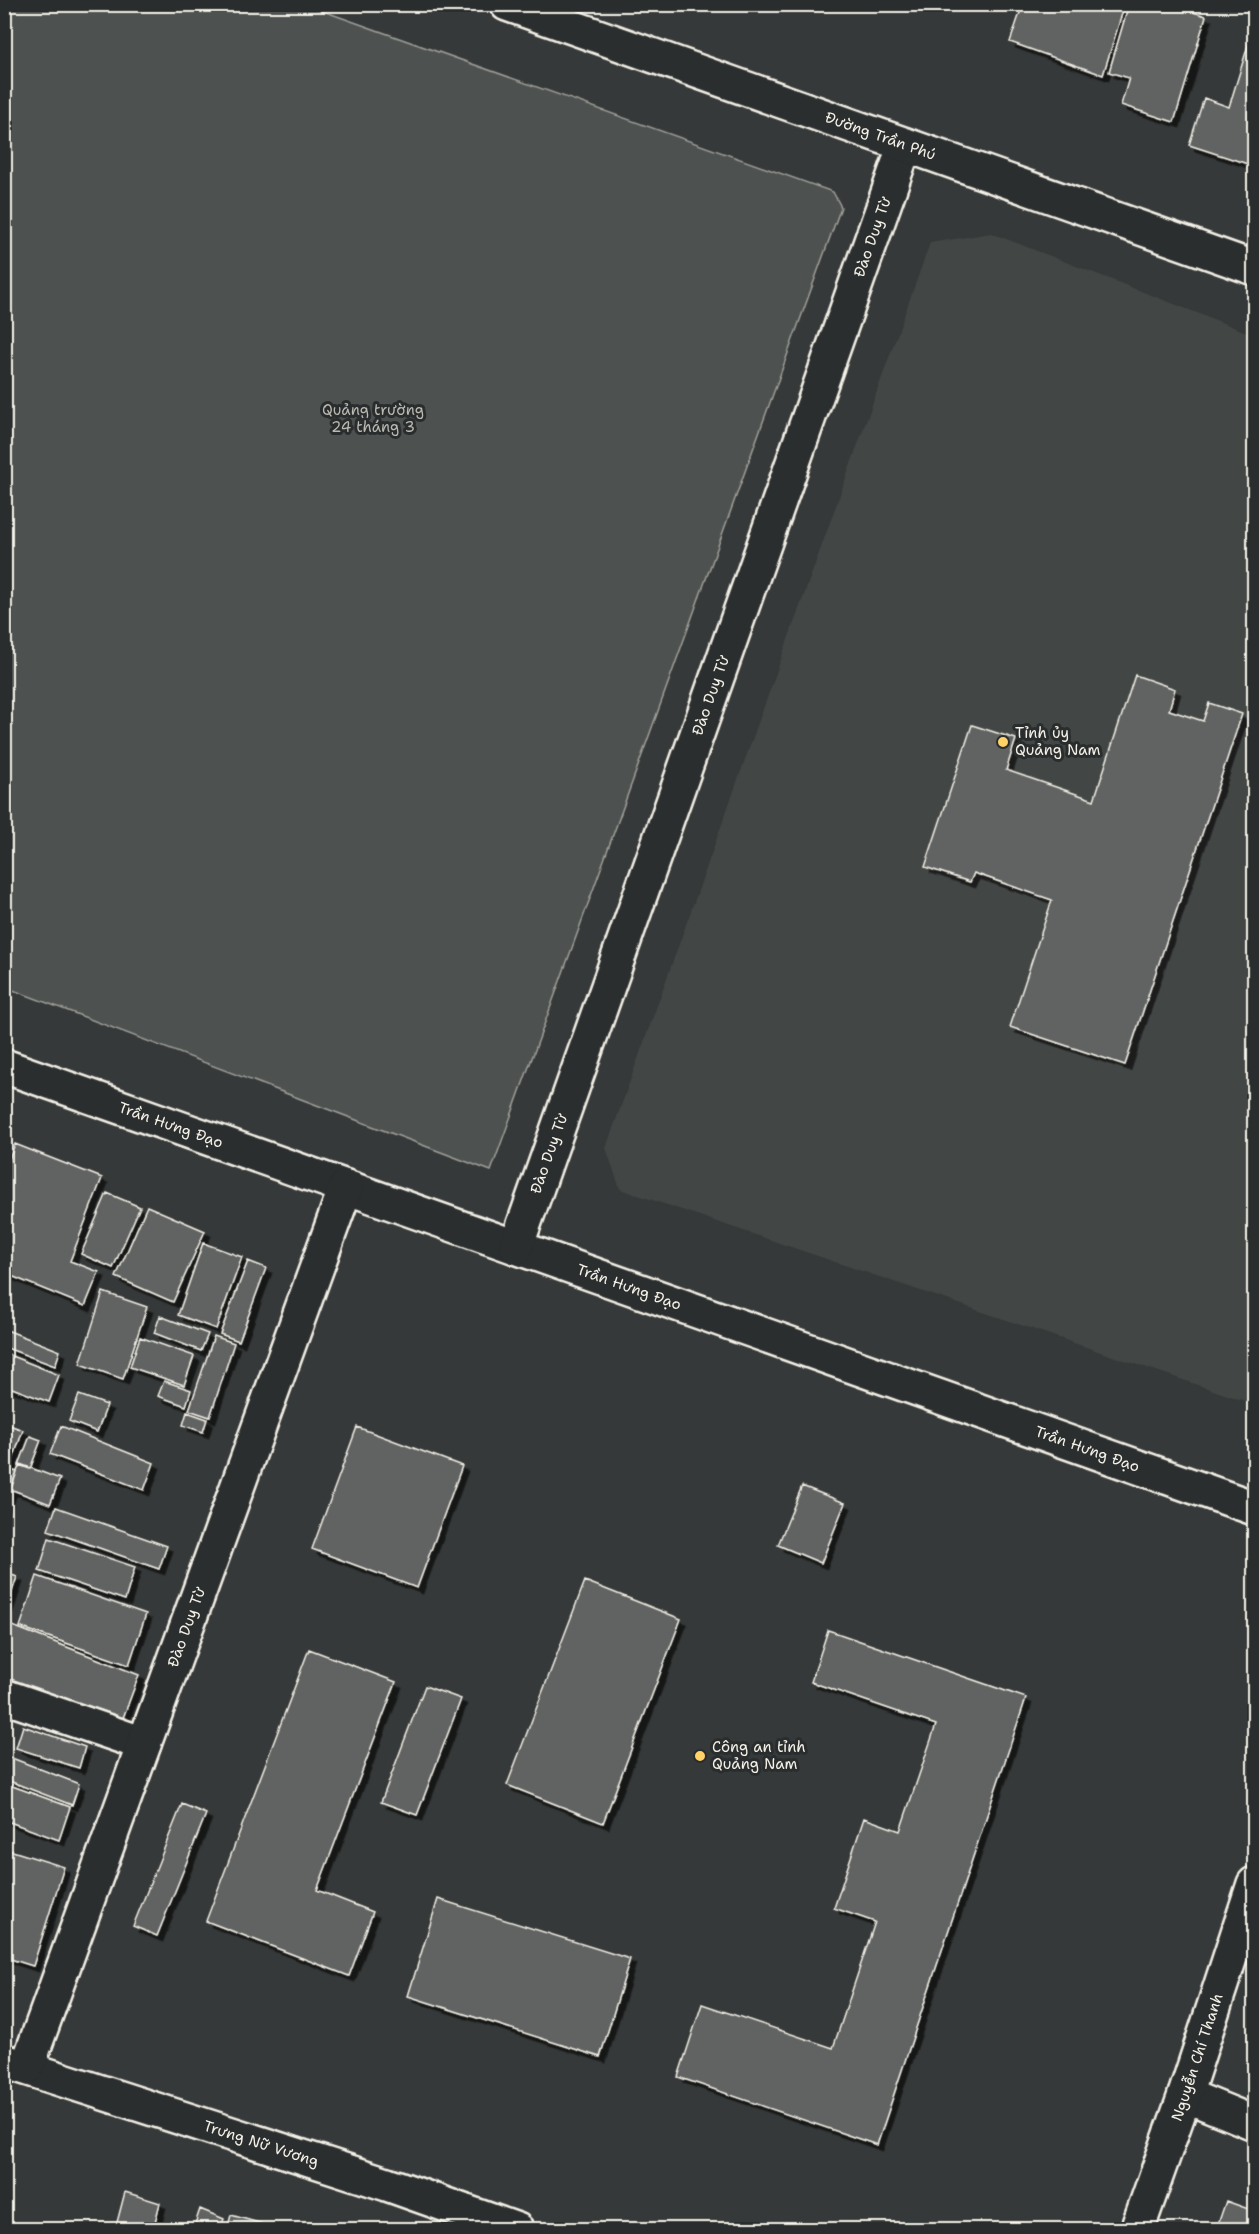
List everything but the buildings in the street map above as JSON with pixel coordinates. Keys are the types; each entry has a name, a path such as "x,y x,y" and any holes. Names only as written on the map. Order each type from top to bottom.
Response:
{"street":[{"name":"Đường Trần Phú","path":"507,4 1254,268"},
{"name":"Đào Duy Từ","path":"516,1247 905,145"},
{"name":"Trần Hưng Đạo","path":"6,1071 346,1187 1254,1508"},
{"name":"Đào Duy Từ","path":"16,2064 144,1744 346,1187"},
{"path":"4,1696 144,1744"},
{"name":"Nguyễn Chí Thanh","path":"1137,2229 1185,2095 1254,1884"},
{"name":"Trưng Nữ Vương","path":"16,2064 387,2184 517,2229"},
{"path":"1185,2095 1254,2123"}],"shaded area":[{"name":"Tỉnh ủy Quảng Nam","path":"991,233 1254,335 1254,1404 620,1189 606,1148 930,243"}],"green space":[{"name":"Quảng trường 24 tháng 3","path":"4,5 306,5 833,192 841,207 491,1171 5,987"}],"place":[{"name":"Tỉnh ủy Quảng Nam","path":"1003,742"},
{"name":"Công an tỉnh Quảng Nam","path":"700,1756"}]}
